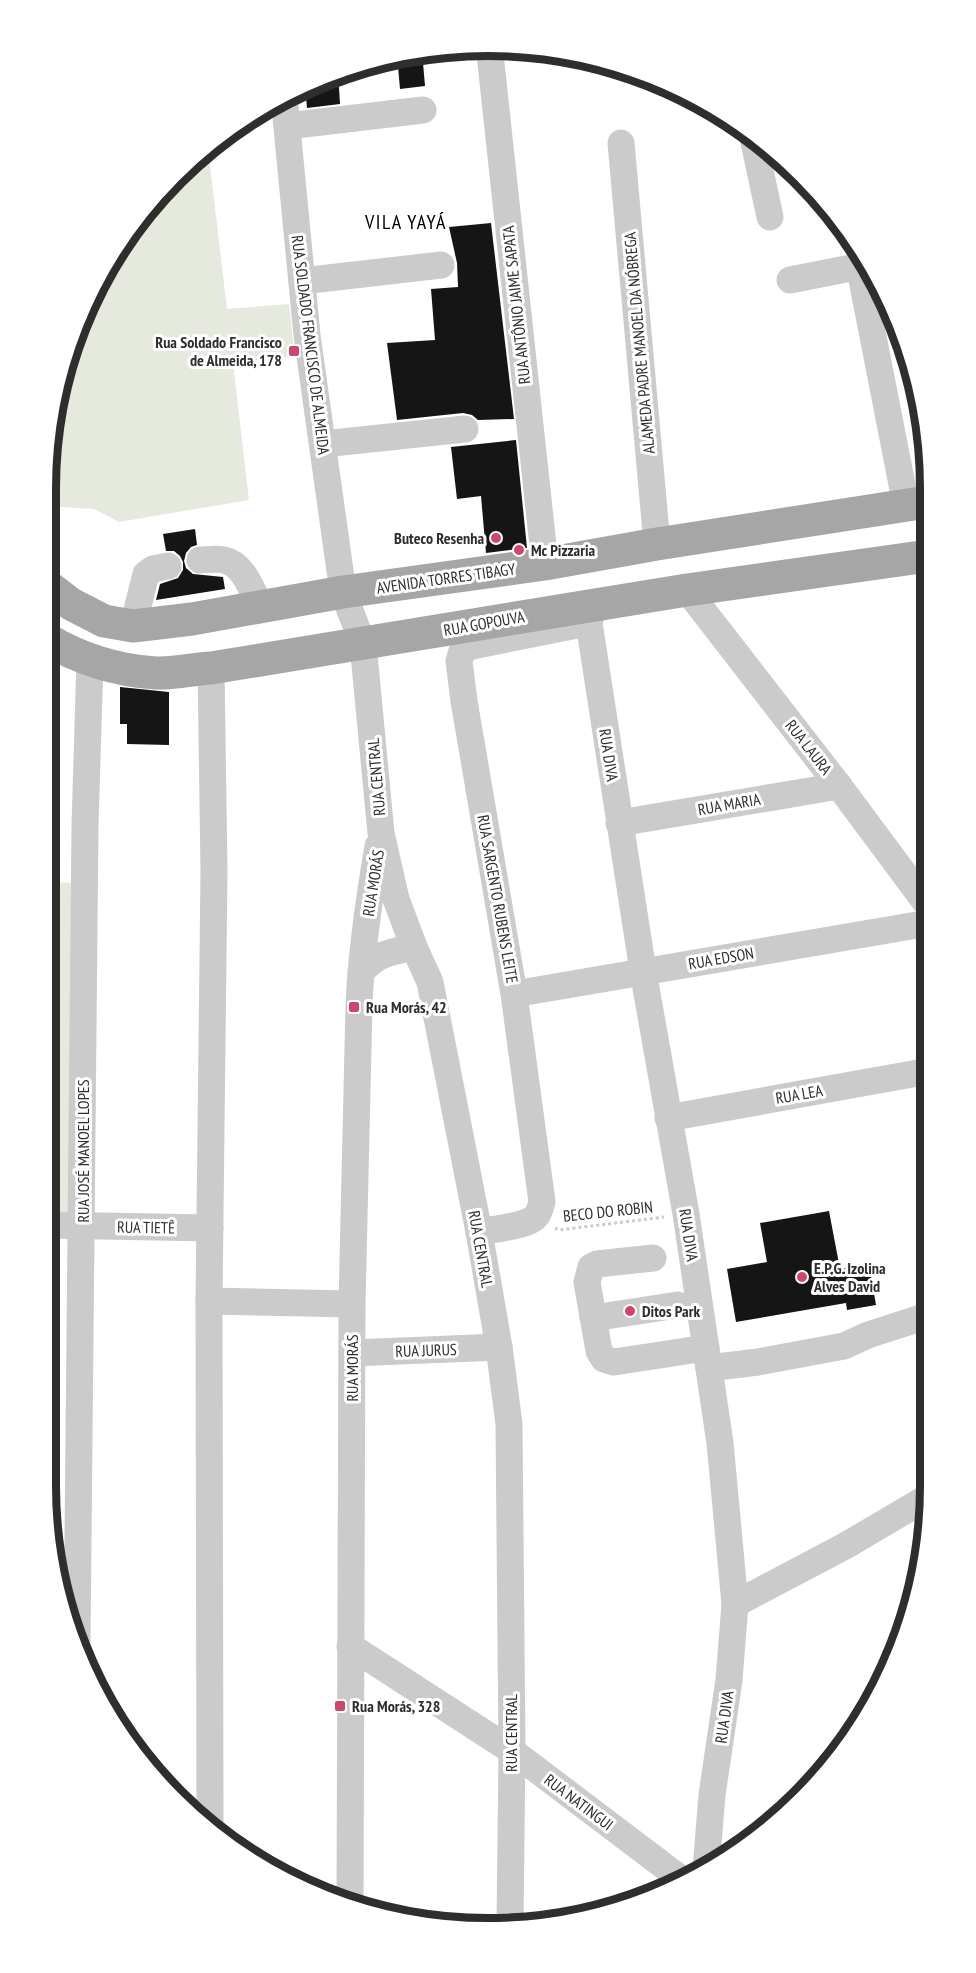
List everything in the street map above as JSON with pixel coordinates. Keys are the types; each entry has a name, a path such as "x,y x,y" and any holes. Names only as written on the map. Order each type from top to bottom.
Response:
{"main road":[{"name":"AVENIDA TORRES TIBAGY","path":"56,592 71,604 104,621 133,626 192,619 343,592 544,564 917,504"},
{"name":"RUA GOPOUVA","path":"56,644 90,660 120,668 157,673 212,668 363,644 591,614 687,590 920,557"}],"street":[{"name":"RUA ANTÔNIO JAIME SAPATA","path":"490,56 544,564"},
{"name":"RUA SOLDADO FRANCISCO DE ALMEIDA","path":"285,106 307,335 343,592"},
{"path":"287,126 423,110"},
{"name":"ALAMEDA PADRE MANOEL DA NÓBREGA","path":"621,143 657,544"},
{"path":"755,149 770,217"},
{"path":"302,281 441,265"},
{"path":"790,280 851,268 861,275 917,504"},
{"path":"323,444 465,429"},
{"path":"200,560 225,560 237,567 243,573 261,607"},
{"path":"133,626 146,574 153,569 168,566"},
{"name":"RUA LAURA","path":"687,590 920,895"},
{"name":"RUA CENTRAL","path":"343,592 363,644 381,833 396,899 430,982 479,1232 499,1347 509,1424 512,1751 510,1917"},
{"name":"RUA DIVA","path":"591,614 619,823 686,1214 720,1443 735,1604 729,1680 712,1795 707,1858"},
{"name":"RUA SARGENTO RUBENS LEITE","path":"533,1219 539,1212 542,1202 514,994 459,661 462,651 472,646 591,614"},
{"name":"RUA JOSÉ MANOEL LOPES","path":"77,1621 85,825 90,660"},
{"path":"210,1816 209,1301 214,871 212,668"},
{"name":"RUA MARIA","path":"619,823 839,786"},
{"name":"RUA MORÁS","path":"350,1895 352,1304 360,972 370,893 381,833"},
{"name":"RUA EDSON","path":"514,994 920,925"},
{"path":"360,972 372,959 414,947"},
{"name":"RUA LEA","path":"668,1118 920,1073"},
{"path":"479,1232 533,1219"},
{"name":"RUA TIETÊ","path":"56,1225 210,1228"},
{"path":"653,1258 597,1264 591,1267 587,1282 599,1351 604,1359 614,1362 707,1358 758,1362 844,1346 868,1335 920,1318"},
{"path":"209,1301 352,1304"},
{"path":"593,1318 678,1305"},
{"name":"RUA JURUS","path":"352,1353 499,1347"},
{"path":"735,1604 845,1546 920,1502"},
{"name":"RUA NATINGUI","path":"350,1646 512,1751 675,1875"}],"path":[{"name":"BECO DO ROBIN","path":"533,1219 559,1230 686,1214"}],"shaded area":[{"path":"209,158 227,309 289,304 295,357 233,363 249,500 119,522 94,509 56,507 56,460 59,432 78,349 100,297 128,248 163,203"},
{"path":"56,882 76,883 70,1217 56,1217"}],"building":[{"path":"423,61 425,86 400,89 398,65"},
{"path":"339,82 340,104 307,108 306,96"},
{"path":"491,223 514,419 478,420 472,415 463,413 397,420 387,343 435,340 431,289 458,287 457,263 449,227"},
{"path":"516,440 527,548 486,553 481,496 457,499 451,447"},
{"path":"195,529 197,545 191,547 186,553 184,561 186,568 193,574 223,577 225,589 156,600 160,584 178,578 183,570 180,556 174,551 166,551 163,534"},
{"path":"120,687 169,692 169,745 127,744 127,724 120,724"},
{"path":"829,1211 840,1269 869,1264 876,1305 847,1310 846,1303 736,1322 727,1269 767,1262 760,1223"}],"place":[{"name":"Rua Soldado Francisco de Almeida, 178","path":"294,351"},
{"name":"Buteco Resenha","path":"496,538"},
{"name":"Mc Pizzaria","path":"519,550"},
{"name":"Rua Morás, 42","path":"354,1007"},
{"name":"E.P.G. Izolina Alves David","path":"802,1277"},
{"name":"Ditos Park","path":"630,1311"},
{"name":"Rua Morás, 328","path":"340,1706"}],"district":[{"name":"VILA YAYÁ","path":"406,222"}]}
